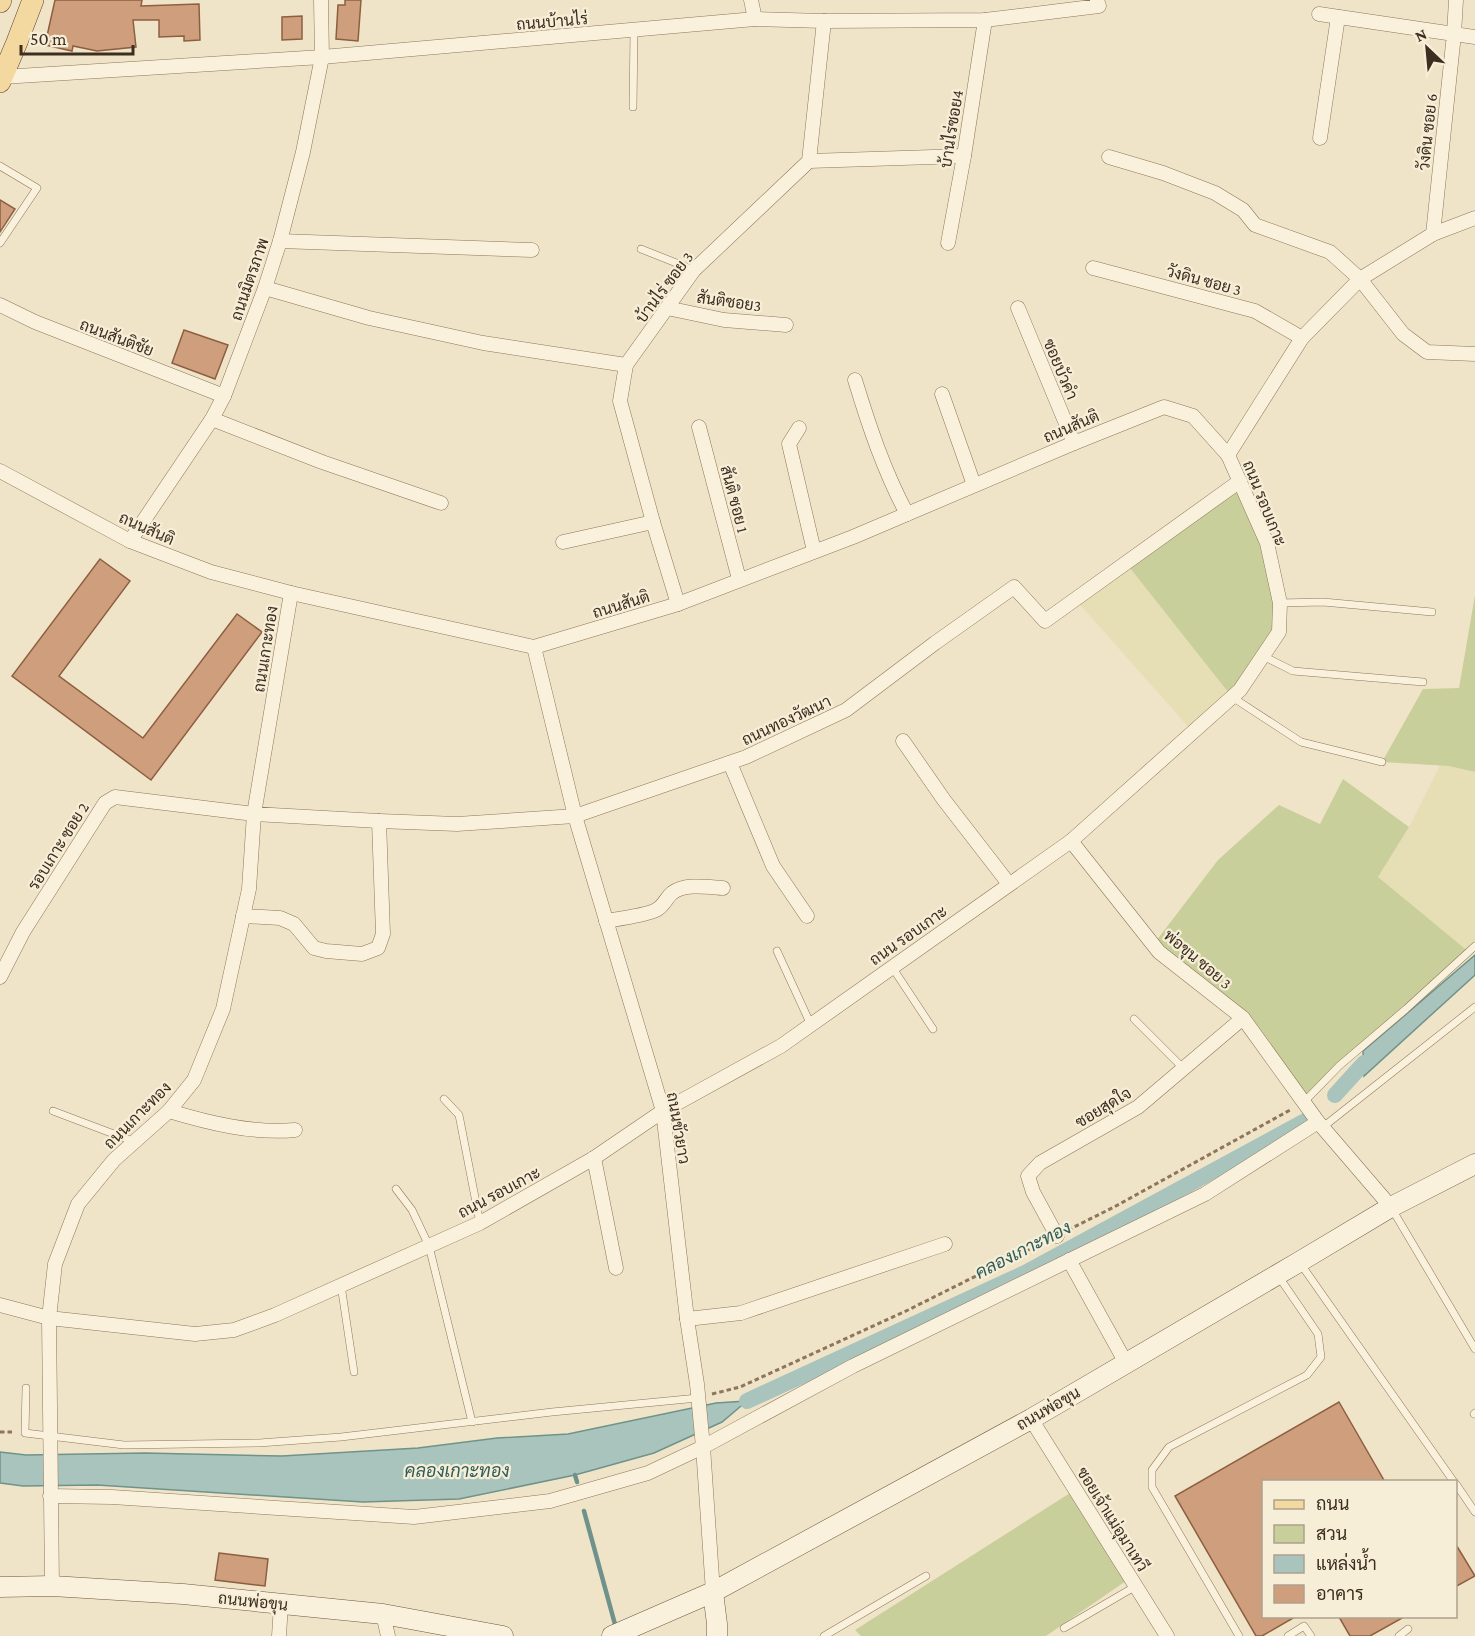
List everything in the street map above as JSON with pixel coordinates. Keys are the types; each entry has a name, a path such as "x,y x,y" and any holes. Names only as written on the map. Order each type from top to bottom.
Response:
{"main road":[{"path":"1,79 33,0"},
{"name":"ถนนพ่อขุน","path":"620,1633 713,1592 1030,1419 1391,1206 1475,1164"},
{"name":"ถนนพ่อขุน","path":"0,1587 52,1586 183,1594 383,1614 503,1636"},
{"path":"713,1592 717,1636"}],"street":[{"name":"ถนนมิตรภาพ","path":"130,541 212,419 224,396 264,288 280,241 303,152 322,57 321,0"},
{"path":"751,0 755,19"},
{"name":"ถนนบ้านไร่","path":"1,79 322,57 755,19 985,20 1099,6 1097,0"},
{"name":"วังดิน ซอย 6","path":"1433,234 1456,0"},
{"path":"1318,14 1475,37"},
{"path":"1320,138 1338,17"},
{"name":"บ้านไร่ซอย4","path":"948,243 985,20"},
{"path":"824,21 809,161 964,156"},
{"path":"1109,157 1163,173 1215,193 1243,210 1255,225 1330,252 1360,279 1403,334 1427,352 1475,354"},
{"name":"บ้านไร่ ซอย 3","path":"678,604 620,401 626,364 694,270 809,161"},
{"name":"ถนน รอบเกาะ","path":"0,1305 49,1318 195,1334 234,1330 275,1315 480,1223 594,1158 663,1111 782,1046 1071,841 1240,690 1279,632 1280,603 1267,543 1228,455 1302,338 1360,279 1433,234 1475,218"},
{"path":"280,241 532,250"},
{"name":"วังดิน ซอย 3","path":"1093,268 1256,311 1302,338"},
{"path":"264,288 369,318 483,343 626,364"},
{"name":"ถนนสันติชัย","path":"0,305 34,322 224,396"},
{"name":"สันติซอย3","path":"667,308 724,320 786,325"},
{"name":"ซอยบัวคำ","path":"1018,308 1074,443"},
{"path":"855,380 890,482 907,514"},
{"path":"942,394 974,486"},
{"name":"ถนนสันติ","path":"0,471 130,541 211,572 291,593 534,647 678,604 814,552 1164,407 1193,416 1228,455"},
{"path":"212,419 322,462 441,503"},
{"name":"สันติ ซอย 1","path":"699,427 739,579"},
{"path":"799,428 789,444 814,552"},
{"name":"ถนนทองวัฒนา","path":"254,814 457,824 575,816 746,757 846,710 1014,587 1044,621 1240,481"},
{"path":"563,542 653,522"},
{"name":"ถนนเกาะทอง","path":"52,1586 49,1318 55,1264 78,1204 114,1160 169,1111 194,1080 223,1009 249,889 254,814 291,593"},
{"name":"ถนนขัวยาว","path":"534,647 575,816 663,1111 698,1398 713,1592"},
{"path":"903,741 944,800 1009,884"},
{"path":"730,763 773,866 807,916"},
{"name":"รอบเกาะ ซอย 2","path":"0,977 23,932 105,803 115,797 254,814"},
{"path":"243,916 280,918 294,924 314,948 326,951 362,954 378,948 383,934 379,821"},
{"name":"พ่อขุน ซอย 3","path":"1071,841 1159,952 1243,1018 1321,1125"},
{"path":"606,921 656,910 678,890 694,887 723,888"},
{"name":"ซอยสุดใจ","path":"1057,1236 1033,1192 1028,1176 1040,1163 1137,1107 1243,1018"},
{"path":"169,1111 196,1119 249,1129 274,1132 295,1130"},
{"path":"51,1493 414,1517 550,1501 648,1473 703,1447 853,1366 1205,1194 1321,1125 1391,1206"},
{"path":"594,1158 616,1268"},
{"path":"687,1319 741,1313 945,1244"},
{"path":"1069,1260 1125,1363"},
{"name":"ซอยเจ้าแม่อุมาเทวี","path":"1030,1419 1167,1636"},
{"path":"279,1636 281,1604"},
{"path":"383,1614 388,1636"}],"lane":[{"path":"633,107 634,31"},
{"path":"0,166 37,188 0,243"},
{"path":"641,249 694,270"},
{"path":"1280,603 1323,602 1432,612"},
{"path":"1263,656 1293,671 1423,682"},
{"path":"1232,697 1301,742 1382,762"},
{"path":"1304,1102 1339,1066 1475,946"},
{"path":"777,951 811,1025"},
{"path":"892,967 933,1029"},
{"path":"1321,1125 1475,1007"},
{"path":"1134,1019 1183,1068"},
{"path":"444,1099 459,1114 480,1223"},
{"path":"53,1111 135,1142"},
{"path":"396,1189 412,1210 429,1246 472,1422"},
{"path":"1391,1206 1475,1349"},
{"path":"1299,1262 1452,1480"},
{"path":"1239,1636 1152,1487 1152,1470 1169,1447 1307,1375 1321,1357 1318,1334 1277,1275"},
{"path":"341,1285 354,1372"},
{"path":"26,1388 25,1433 50,1440 124,1445 259,1443 341,1437 698,1398"},
{"path":"1457,1487 1475,1512"},
{"path":"824,1636 926,1576"},
{"path":"1064,1628 1136,1586"},
{"path":"1288,1636 1304,1626 1311,1636"},
{"path":"1399,1636 1408,1629"}],"path":[{"path":"698,1398 740,1387 908,1310 1114,1208 1304,1102"}],"shaded area":[{"path":"1126,563 1232,697 1193,732 1075,599"},
{"path":"1440,765 1475,772 1475,946 1469,952 1378,877 1409,827"}],"green space":[{"path":"1240,481 1267,543 1279,632 1232,697 1126,563"},
{"path":"1475,595 1475,772 1449,766 1382,762 1423,689 1459,688"},
{"path":"1343,779 1409,827 1378,877 1469,952 1304,1100 1246,1016 1153,945 1218,860 1279,805 1320,824"},
{"path":"1070,1493 1126,1581 1046,1636 861,1636 855,1630"}],"water":[{"path":"1475,955 1475,975 1364,1076 1363,1051"},
{"name":"คลองเกาะทอง","path":"747,1401 722,1422 654,1453 575,1475 459,1499 363,1502 97,1485 23,1486 0,1483 0,1452 26,1455 145,1453 282,1456 418,1448 497,1438 568,1434 716,1403"}],"building":[{"path":"55,0 142,0 141,6 199,4 200,40 184,41 184,36 159,37 159,20 133,20 136,47 97,51 73,46 72,51 45,45"},
{"path":"345,0 361,0 358,41 336,39 338,5 345,5"},
{"path":"302,16 302,39 282,40 282,17"},
{"path":"0,200 15,209 0,232"},
{"path":"184,330 228,345 215,379 172,363"},
{"path":"100,559 130,581 59,676 143,738 237,614 262,632 151,780 12,676"},
{"path":"1339,1402 1384,1480 1262,1480 1262,1618 1293,1618 1262,1636 1256,1636 1175,1496"},
{"path":"1457,1546 1475,1576 1457,1586"},
{"path":"219,1553 268,1559 265,1586 215,1580"},
{"path":"1340,1618 1402,1618 1370,1636 1350,1636"}],"waterway":[{"name":"คลองเกาะทอง","path":"1335,1095 1364,1063"},
{"name":"คลองเกาะทอง","path":"747,1401 1025,1273 1309,1119"},
{"path":"575,1475 577,1482"},
{"path":"584,1511 616,1628"}]}
